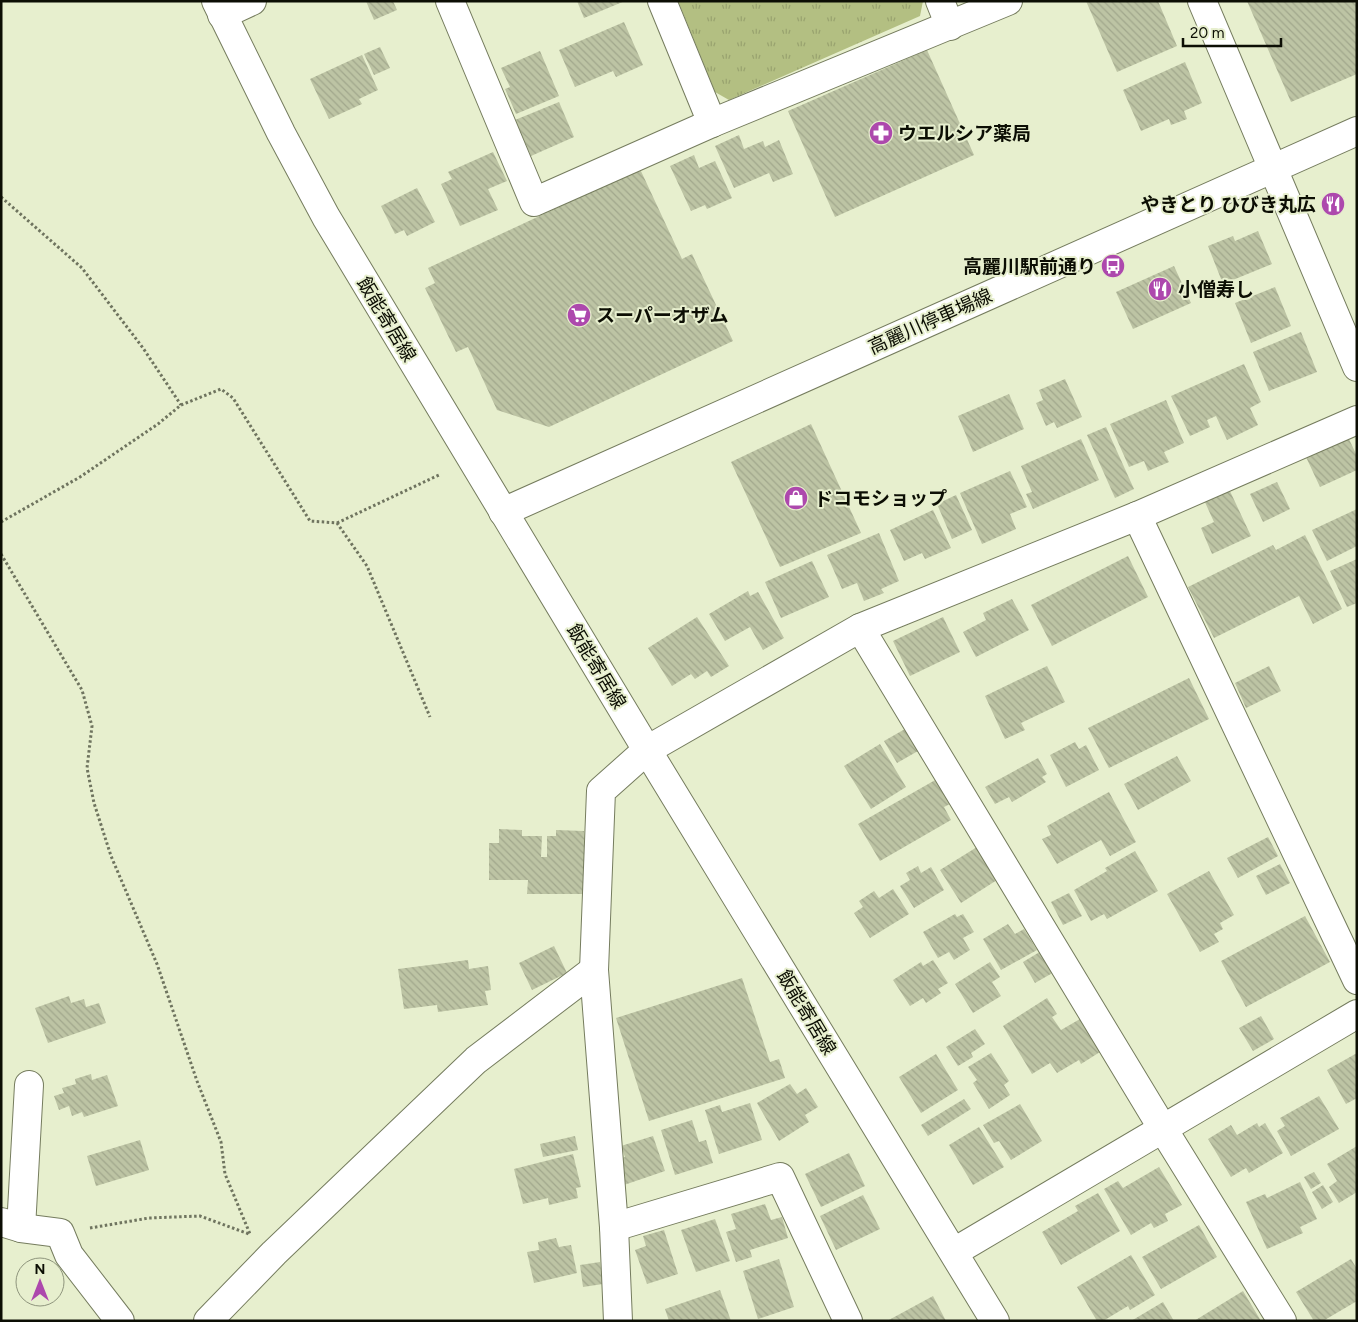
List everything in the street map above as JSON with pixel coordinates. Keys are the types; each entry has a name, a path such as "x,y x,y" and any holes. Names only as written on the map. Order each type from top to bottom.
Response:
{"street":[{"path":"219,8 252,1"},
{"path":"450,1 534,202 712,123 1008,1"},
{"path":"662,1 712,123"},
{"path":"940,1 950,26"},
{"path":"1202,1 1357,368"},
{"name":"飯能寄居線","path":"219,8 281,133 326,217 647,750 995,1321"},
{"name":"高麗川停車場線","path":"503,512 1357,131"},
{"path":"618,1321 614,1227 594,970 601,791 647,750 860,628 1137,516 1357,420"},
{"path":"1137,516 1357,980"},
{"path":"860,628 1162,1129 1282,1321"},
{"path":"208,1321 274,1253 476,1060 594,970"},
{"path":"954,1252 1357,1014"},
{"path":"29,1085 11,1225 60,1233 69,1254 120,1321"},
{"path":"614,1227 780,1178 848,1321"}],"path":[{"path":"1,197 82,268 143,348 181,405"},
{"path":"1,522 80,477 158,424 181,405 221,389 233,398 310,521 337,523 441,474"},
{"path":"337,523 368,566 430,717"},
{"path":"1,554 82,690 92,726 87,768 94,803 111,856 157,964 221,1142 225,1174 250,1234"},
{"path":"60,1233 149,1218 200,1216 250,1234 274,1253"}],"green space":[{"path":"678,1 923,1 920,16 729,100 715,92"}],"building":[{"path":"366,1 393,1 397,10 374,20"},
{"path":"577,1 625,1 584,18"},
{"path":"1086,1 1158,1 1177,46 1117,72"},
{"path":"1247,1 1357,1 1357,74 1291,102"},
{"path":"624,22 643,65 616,77 613,71 575,87 559,50"},
{"path":"380,47 390,68 374,75 364,54"},
{"name":"ウエルシア薬局","path":"927,50 974,155 835,217 788,111"},
{"path":"540,51 559,96 516,114 505,89 510,87 501,68"},
{"path":"362,55 378,90 359,99 362,104 329,119 310,79"},
{"path":"1185,62 1202,103 1184,111 1187,119 1171,125 1169,119 1141,131 1123,90"},
{"path":"559,102 574,137 531,156 515,120"},
{"path":"739,135 744,149 763,141 765,147 779,140 793,174 773,182 769,173 734,188 715,146"},
{"path":"493,152 507,181 488,189 498,210 460,226 441,184 452,179 448,172"},
{"path":"694,155 699,168 715,161 732,198 707,209 705,205 691,211 670,166"},
{"name":"スーパーオザム","path":"640,169 682,259 692,254 733,341 549,427 497,410 468,347 456,352 425,288 435,283 428,268"},
{"path":"417,188 435,222 407,236 404,230 395,234 381,206"},
{"path":"1258,231 1272,264 1223,284 1208,246 1233,236 1235,241"},
{"path":"1174,266 1191,303 1133,329 1116,292"},
{"path":"1275,287 1291,326 1251,343 1235,303"},
{"path":"1301,332 1317,372 1269,391 1253,352"},
{"path":"1244,364 1261,402 1250,408 1258,425 1227,440 1216,416 1207,420 1210,427 1190,436 1171,396"},
{"path":"1065,379 1082,417 1057,428 1054,422 1046,426 1036,403 1043,400 1039,390"},
{"path":"1009,394 1024,429 973,452 958,416"},
{"path":"1166,400 1184,443 1164,452 1169,462 1148,471 1144,461 1129,467 1110,424"},
{"name":"ドコモショップ","path":"811,424 861,533 780,567 731,462"},
{"path":"1106,427 1134,489 1115,498 1087,435"},
{"path":"1348,437 1357,456 1357,470 1320,487 1306,457"},
{"path":"1081,439 1099,480 1033,509 1026,494 1032,492 1021,466"},
{"path":"1010,471 1027,507 1010,514 1016,529 982,544 960,493"},
{"path":"1277,482 1290,509 1263,522 1250,494"},
{"path":"1229,489 1251,536 1212,554 1201,528 1214,522 1204,500"},
{"path":"956,495 972,530 952,539 937,504"},
{"path":"1357,509 1357,546 1327,561 1312,530"},
{"path":"933,510 951,548 925,559 922,553 904,561 890,530"},
{"path":"879,533 899,581 881,589 884,593 864,601 857,583 842,589 827,555"},
{"path":"1305,535 1342,609 1313,624 1299,596 1214,638 1188,587 1273,545 1276,550"},
{"path":"1128,556 1148,597 1052,646 1031,605"},
{"path":"1357,559 1357,603 1347,607 1330,571"},
{"path":"812,561 829,597 781,618 765,582"},
{"path":"748,591 750,596 758,592 784,638 763,650 750,627 725,641 709,614"},
{"path":"1012,599 1029,630 976,657 963,632 986,620 983,613"},
{"path":"697,617 729,666 711,677 707,671 695,679 691,674 672,686 648,648"},
{"path":"943,617 960,652 910,676 893,641"},
{"path":"1047,666 1065,702 1021,723 1025,730 1005,739 985,696"},
{"path":"1269,666 1281,691 1246,708 1235,683"},
{"path":"1189,678 1209,719 1109,768 1088,728"},
{"path":"905,729 918,751 897,763 884,741"},
{"path":"1075,742 1079,749 1086,745 1099,770 1066,787 1050,755"},
{"path":"880,744 906,787 871,809 844,766"},
{"path":"1177,756 1191,781 1138,810 1124,784"},
{"path":"1038,758 1047,774 1042,777 1046,782 1012,802 1009,797 995,804 985,787"},
{"path":"937,779 950,804 944,807 951,820 880,861 858,824"},
{"path":"1109,792 1136,842 1110,856 1101,840 1057,864 1042,839 1051,835 1047,826"},
{"path":"499,829 522,830 522,836 542,836 541,857 547,857 547,836 556,836 556,830 584,831 584,846 589,846 589,894 527,894 528,880 489,880 489,843 499,843"},
{"path":"1268,837 1278,856 1238,878 1227,858"},
{"path":"977,847 997,880 961,903 940,870"},
{"path":"1135,851 1158,891 1107,919 1104,914 1091,921 1074,890 1107,871 1105,868"},
{"path":"1280,864 1290,883 1266,895 1256,876"},
{"path":"918,866 921,873 931,867 944,890 914,908 900,886 910,880 906,873"},
{"path":"1209,871 1234,915 1220,923 1223,929 1214,934 1219,942 1200,952 1167,894"},
{"path":"893,889 909,914 870,938 854,913 863,907 859,901 874,891 879,898"},
{"path":"1069,893 1082,916 1063,925 1051,902"},
{"path":"955,914 957,917 963,914 974,932 963,938 970,950 954,960 949,952 938,958 923,932"},
{"path":"1305,916 1330,962 1246,1007 1221,961"},
{"path":"1008,924 1015,934 1024,929 1037,950 1001,970 983,939"},
{"path":"554,946 567,973 532,990 519,963"},
{"path":"1043,950 1056,971 1035,983 1023,962"},
{"path":"468,960 469,969 488,966 491,990 485,991 488,1005 438,1012 437,1005 404,1009 398,969"},
{"path":"933,960 948,983 938,989 941,993 926,1003 923,998 910,1006 893,980 921,962 923,966"},
{"path":"990,962 1000,977 992,982 1001,996 973,1013 955,984"},
{"path":"742,978 770,1062 779,1059 785,1078 649,1121 616,1018"},
{"path":"69,996 71,1003 84,999 86,1007 99,1003 106,1023 48,1043 35,1008"},
{"path":"1047,998 1057,1014 1052,1017 1061,1030 1080,1019 1100,1052 1081,1064 1079,1060 1057,1073 1050,1063 1032,1074 1003,1026"},
{"path":"1261,1016 1274,1039 1253,1051 1239,1028"},
{"path":"975,1029 985,1044 971,1053 973,1057 958,1066 946,1047"},
{"path":"991,1053 1009,1081 1004,1085 1010,1095 989,1109 973,1083 977,1080 968,1067"},
{"path":"1357,1053 1357,1098 1346,1104 1327,1070"},
{"path":"936,1054 958,1090 921,1113 899,1077"},
{"path":"91,1074 92,1080 107,1075 118,1106 84,1117 82,1112 72,1116 69,1106 59,1110 54,1096 64,1093 62,1088 76,1084 75,1079"},
{"path":"790,1084 797,1094 806,1088 818,1107 805,1115 809,1122 779,1141 757,1103"},
{"path":"1319,1096 1339,1129 1291,1156 1277,1131 1285,1126 1280,1118"},
{"path":"964,1099 971,1109 928,1136 921,1125"},
{"path":"750,1103 762,1140 719,1154 705,1110 720,1105 722,1112"},
{"path":"1020,1104 1042,1141 1011,1160 999,1141 994,1143 983,1125"},
{"path":"692,1120 699,1142 706,1140 713,1163 675,1175 661,1130"},
{"path":"1257,1123 1259,1127 1265,1123 1283,1153 1249,1173 1246,1168 1231,1177 1208,1139 1231,1125 1237,1135"},
{"path":"979,1127 1004,1167 973,1185 949,1145"},
{"path":"575,1136 578,1150 543,1157 540,1144"},
{"path":"653,1136 665,1171 624,1185 616,1160 625,1157 621,1146"},
{"path":"140,1140 149,1170 96,1186 87,1156"},
{"path":"1357,1146 1357,1192 1339,1203 1329,1187 1337,1181 1327,1164"},
{"path":"849,1153 865,1186 821,1207 805,1174"},
{"path":"573,1154 581,1187 576,1188 578,1198 549,1205 548,1198 523,1204 514,1169"},
{"path":"1159,1167 1182,1205 1165,1214 1168,1221 1154,1228 1151,1223 1131,1235 1104,1189 1118,1181 1123,1188"},
{"path":"1314,1172 1321,1183 1311,1189 1304,1177"},
{"path":"1300,1182 1317,1219 1300,1227 1303,1233 1267,1249 1246,1202 1265,1194 1267,1198"},
{"path":"1323,1185 1333,1202 1322,1209 1312,1192"},
{"path":"1098,1193 1120,1231 1061,1265 1042,1232 1078,1211 1075,1206"},
{"path":"863,1195 880,1229 836,1250 820,1216"},
{"path":"765,1204 771,1220 782,1217 788,1238 750,1250 752,1257 736,1262 726,1232 736,1229 731,1214"},
{"path":"715,1219 730,1261 696,1272 681,1230"},
{"path":"1199,1225 1217,1257 1161,1289 1142,1257"},
{"path":"664,1230 678,1274 647,1284 635,1250 646,1246 643,1236"},
{"path":"556,1238 559,1247 571,1245 577,1273 534,1283 527,1252 539,1250 538,1242"},
{"path":"1131,1255 1155,1295 1130,1310 1128,1306 1103,1321 1097,1321 1077,1287"},
{"path":"779,1259 794,1307 758,1319 743,1271"},
{"path":"1351,1259 1357,1269 1357,1301 1323,1321 1314,1321 1296,1292"},
{"path":"600,1262 603,1284 583,1287 580,1265"},
{"path":"720,1290 731,1321 669,1321 665,1309"},
{"path":"1243,1291 1261,1321 1194,1321"},
{"path":"933,1296 946,1321 887,1321"},
{"path":"1163,1302 1174,1321 1131,1321"}],"place":[{"name":"ウエルシア薬局","path":"881,133"},
{"name":"やきとり ひびき丸広","path":"1333,204"},
{"name":"高麗川駅前通り","path":"1113,266"},
{"name":"小僧寿し","path":"1160,289"},
{"name":"スーパーオザム","path":"579,315"},
{"name":"ドコモショップ","path":"796,498"}]}
